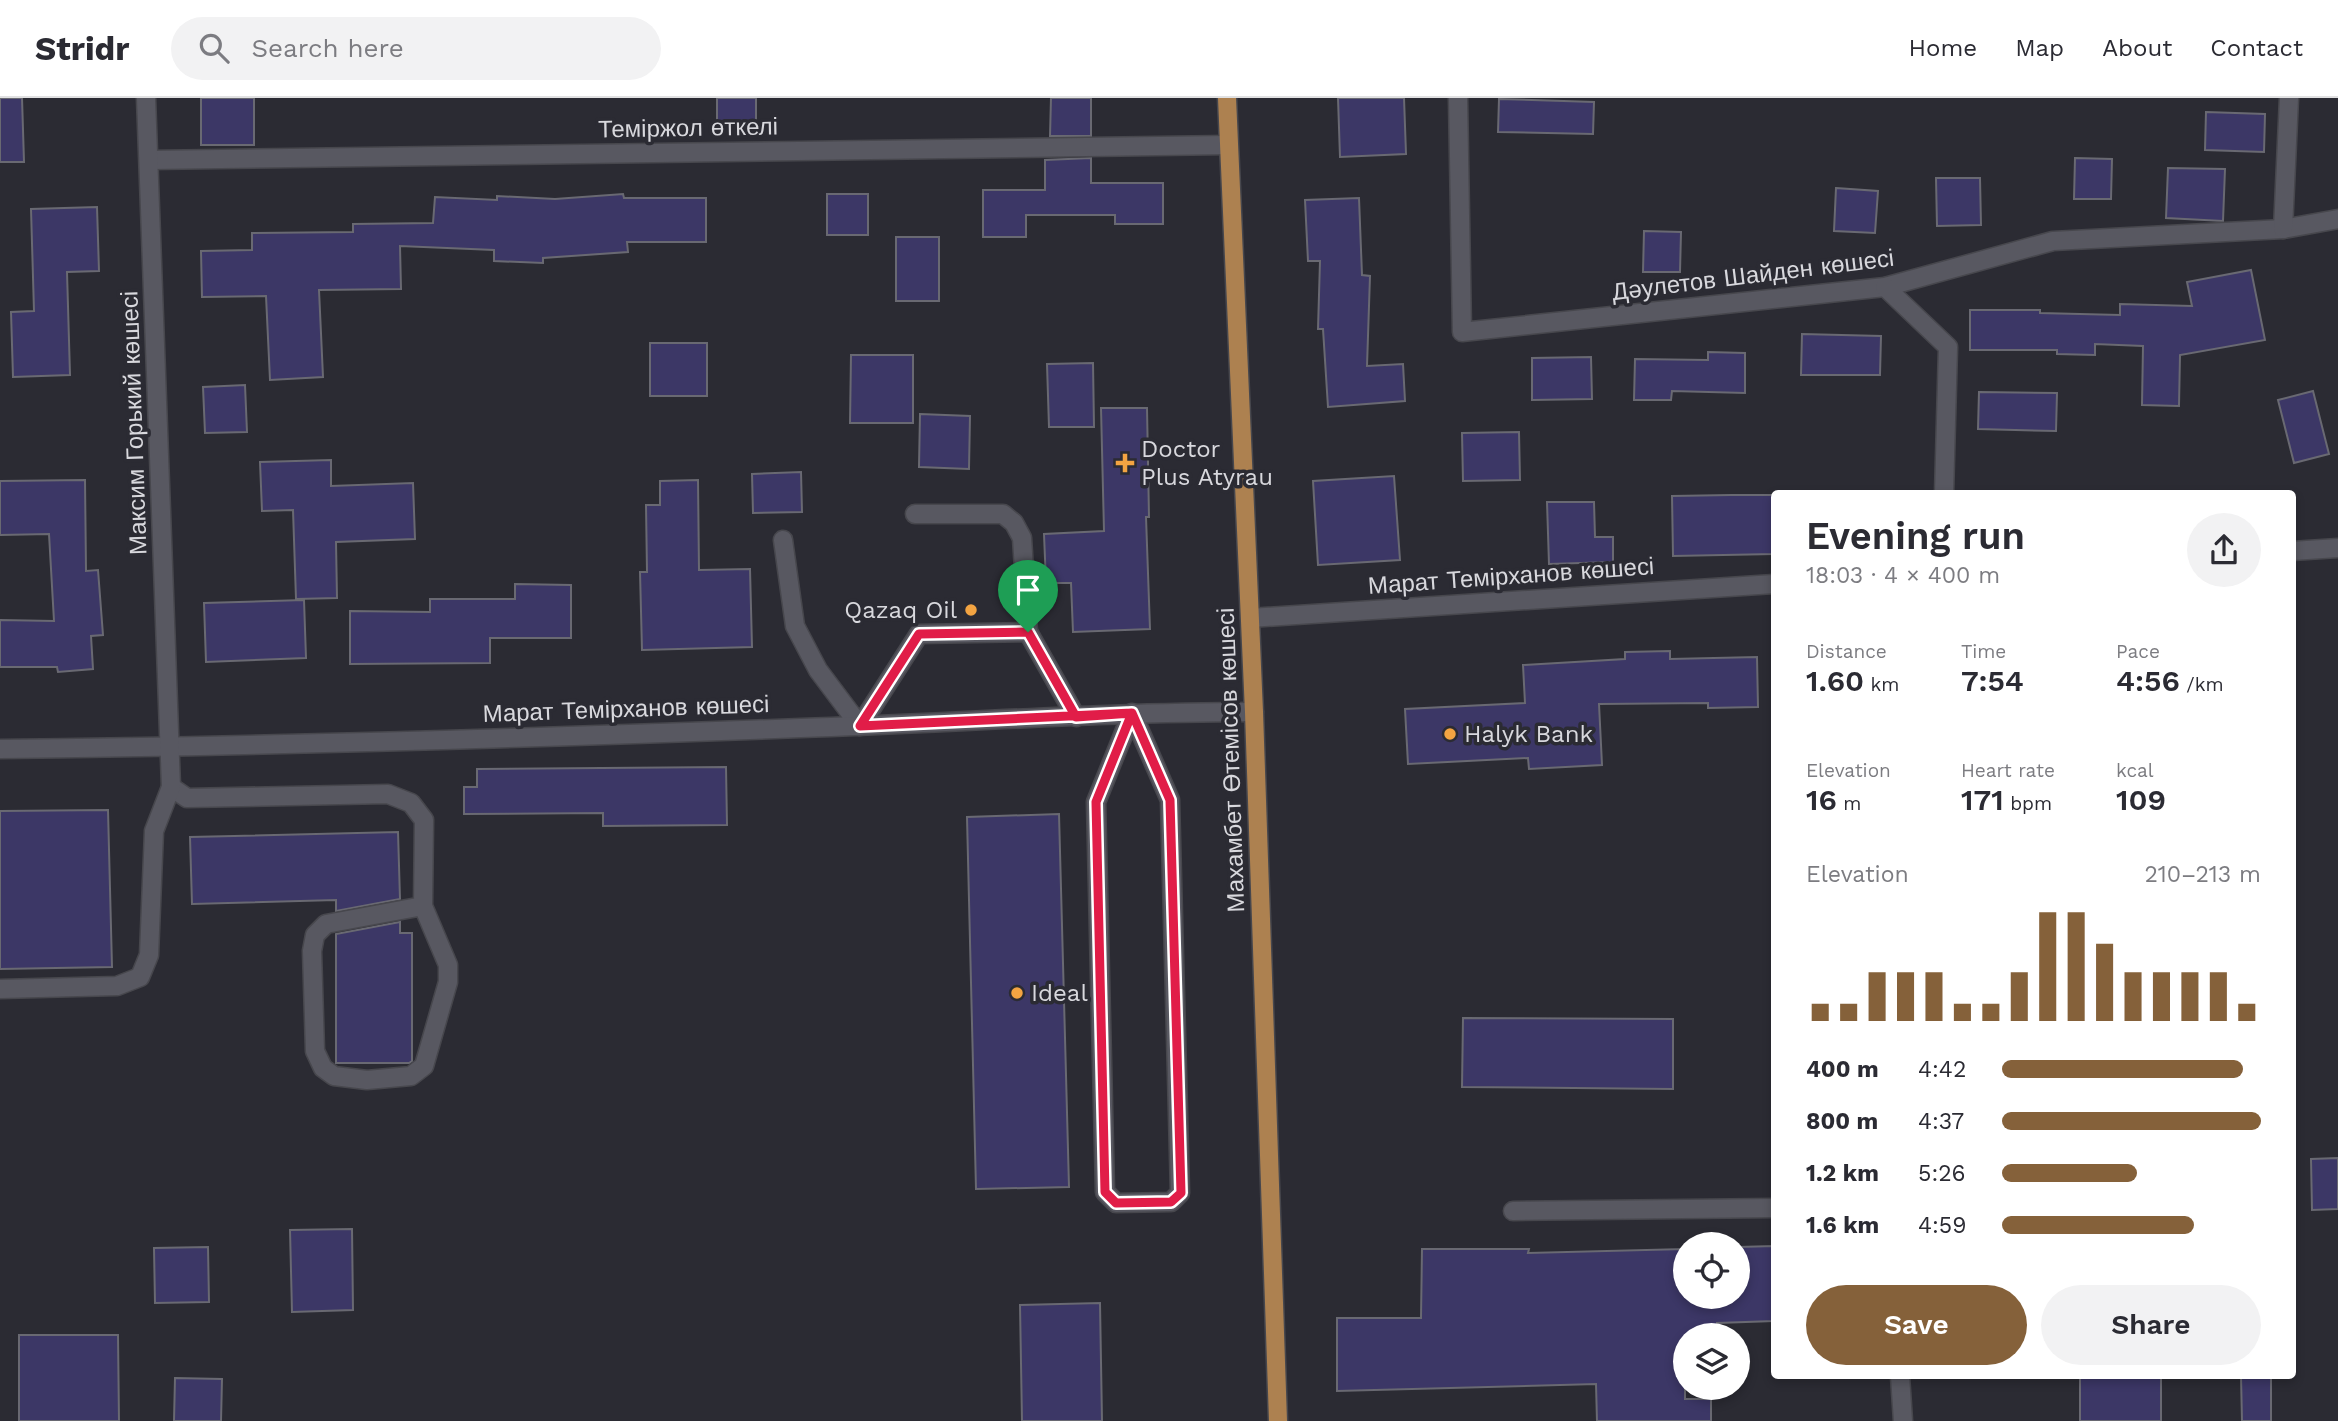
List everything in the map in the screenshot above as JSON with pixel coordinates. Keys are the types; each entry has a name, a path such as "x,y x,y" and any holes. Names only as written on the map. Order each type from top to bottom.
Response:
{"main road":[{"name":"Махамбет Өтемісов көшесі","path":"1227,98 1254,712 1278,1421"}],"street":[{"name":"Максим Горький көшесі","path":"146,98 171,787"},
{"name":"Дәулетов Шайден көшесі","path":"1458,98 1462,332 1885,287 2053,241 2283,229 2338,219"},
{"path":"2283,229 2289,98"},
{"name":"Теміржол өткелі","path":"149,160 1228,145"},
{"path":"1885,287 1948,347 1944,490"},
{"path":"915,514 1003,514 1014,523 1022,538 1028,632 1076,717"},
{"path":"783,540 795,626 818,670 860,726 919,634 1028,632"},
{"path":"2296,551 2338,548"},
{"name":"Марат Темірханов көшесі","path":"1250,618 1771,584"},
{"name":"Марат Темірханов көшесі","path":"0,749 169,747 860,726 1132,713 1254,712"},
{"path":"1132,713 1170,800 1181,1193 1171,1202 1116,1203 1105,1192 1096,802 1132,713"},
{"path":"0,989 117,986 140,977 149,955 154,831 171,787 187,798 388,794 411,803 424,820 423,906 448,965 449,982 425,1066 411,1076 366,1080 334,1076 323,1068 315,1051 312,951 315,935 326,925 423,906"},
{"path":"1513,1211 1771,1208"},
{"path":"1900,1379 1903,1421"}],"building":[{"path":"0,98 22,98 24,162 0,162"},
{"path":"201,98 254,98 254,145 201,145"},
{"path":"717,98 756,98 756,131 717,131"},
{"path":"1051,98 1091,98 1091,136 1050,136"},
{"path":"1338,98 1404,98 1406,154 1340,157"},
{"path":"1499,99 1594,102 1593,134 1498,132"},
{"path":"2206,112 2265,114 2264,152 2205,150"},
{"path":"1091,158 1091,183 1163,183 1163,224 1115,224 1115,215 1026,215 1026,237 983,237 983,190 1045,190 1045,160"},
{"path":"2075,158 2112,159 2111,199 2074,199"},
{"path":"2168,168 2225,169 2223,221 2166,218"},
{"path":"1936,178 1980,178 1981,225 1937,226"},
{"path":"1836,188 1878,191 1875,233 1834,231"},
{"path":"623,194 624,198 706,198 706,242 627,242 628,252 543,258 543,263 494,261 494,250 400,246 401,289 319,290 323,377 270,380 266,296 202,297 201,251 252,250 252,233 353,232 353,224 433,223 435,197 497,200 497,196 555,199"},
{"path":"827,194 868,194 868,235 827,235"},
{"path":"1359,198 1362,275 1370,276 1367,366 1403,364 1405,401 1328,407 1323,329 1318,329 1320,261 1308,261 1305,200"},
{"path":"97,207 99,271 67,272 70,375 13,377 11,312 34,311 31,209"},
{"path":"1644,231 1681,232 1680,272 1643,272"},
{"path":"896,237 939,237 939,301 896,301"},
{"path":"2251,270 2265,340 2180,355 2179,406 2142,405 2143,346 2095,344 2095,355 2057,354 2057,350 1970,350 1970,310 2040,310 2040,313 2120,315 2120,304 2192,306 2187,282"},
{"path":"1802,334 1881,336 1880,375 1801,375"},
{"path":"650,343 707,343 707,396 650,396"},
{"path":"1708,352 1745,353 1745,393 1672,391 1671,400 1634,400 1635,359 1708,360"},
{"path":"851,355 913,355 913,423 850,423"},
{"path":"1591,357 1592,399 1532,400 1532,358"},
{"path":"1093,363 1094,427 1049,427 1047,364"},
{"path":"245,385 247,432 205,433 203,387"},
{"path":"2313,391 2329,454 2294,463 2278,400"},
{"path":"1979,392 2057,393 2056,431 1978,429"},
{"path":"1101,408 1147,408 1149,517 1146,517 1150,629 1073,632 1071,583 1046,583 1044,534 1104,531"},
{"path":"920,414 970,416 969,469 919,467"},
{"path":"1519,432 1520,480 1463,481 1462,433"},
{"path":"331,460 331,486 413,483 415,539 336,542 337,598 296,599 293,510 262,511 260,462"},
{"path":"801,472 802,512 753,513 752,474"},
{"path":"1394,476 1400,560 1318,565 1313,481"},
{"path":"85,480 86,571 98,570 103,635 91,636 93,669 58,672 57,667 0,667 0,620 54,621 49,534 0,535 0,481"},
{"path":"698,480 699,570 750,569 752,647 642,650 640,572 647,572 646,505 660,505 660,481"},
{"path":"1771,495 1771,554 1673,556 1672,496"},
{"path":"1547,502 1594,502 1595,537 1613,537 1613,562 1549,564"},
{"path":"515,584 571,585 571,638 490,638 490,663 350,664 350,611 430,612 430,599 515,599"},
{"path":"304,600 306,658 206,662 204,603"},
{"path":"1670,651 1670,659 1757,657 1758,707 1708,708 1708,703 1599,704 1602,765 1529,769 1528,758 1408,764 1405,709 1525,703 1523,665 1625,659 1625,652"},
{"path":"726,767 727,825 603,826 603,813 464,814 464,787 477,787 477,769"},
{"path":"108,810 112,967 0,969 0,811"},
{"name":"Ideal","path":"1059,814 1069,1187 976,1189 967,817"},
{"path":"398,832 400,899 336,911 336,900 192,904 190,837"},
{"path":"400,922 400,933 412,933 412,1061 336,1063 336,934"},
{"path":"1463,1018 1673,1019 1673,1089 1462,1087"},
{"path":"2338,1158 2338,1209 2312,1210 2311,1159"},
{"path":"352,1229 353,1310 292,1312 290,1230"},
{"path":"1771,1246 1771,1321 1673,1323 1673,1400 1711,1400 1711,1421 1597,1421 1596,1384 1337,1391 1337,1318 1421,1318 1422,1249 1529,1249 1528,1253 1673,1249 1673,1309 1750,1309 1750,1247"},
{"path":"208,1247 209,1302 155,1303 154,1248"},
{"path":"1100,1303 1102,1421 1022,1421 1020,1305"},
{"path":"19,1335 118,1335 119,1421 19,1421"},
{"path":"175,1378 222,1379 221,1421 174,1421"},
{"path":"2080,1379 2161,1379 2161,1421 2080,1421"},
{"path":"2241,1379 2271,1379 2271,1421 2242,1421"}],"place":[{"name":"Doctor Plus Atyrau","path":"1125,463"},
{"name":"Qazaq Oil","path":"971,610"},
{"name":"Halyk Bank","path":"1450,734"},
{"name":"Ideal","path":"1017,993"}],"route":[{"path":"1028,632 919,634 860,726 1076,717 1132,713 1170,800 1181,1193 1171,1202 1116,1203 1105,1192 1096,802 1132,713 1076,717 1028,632"}]}
